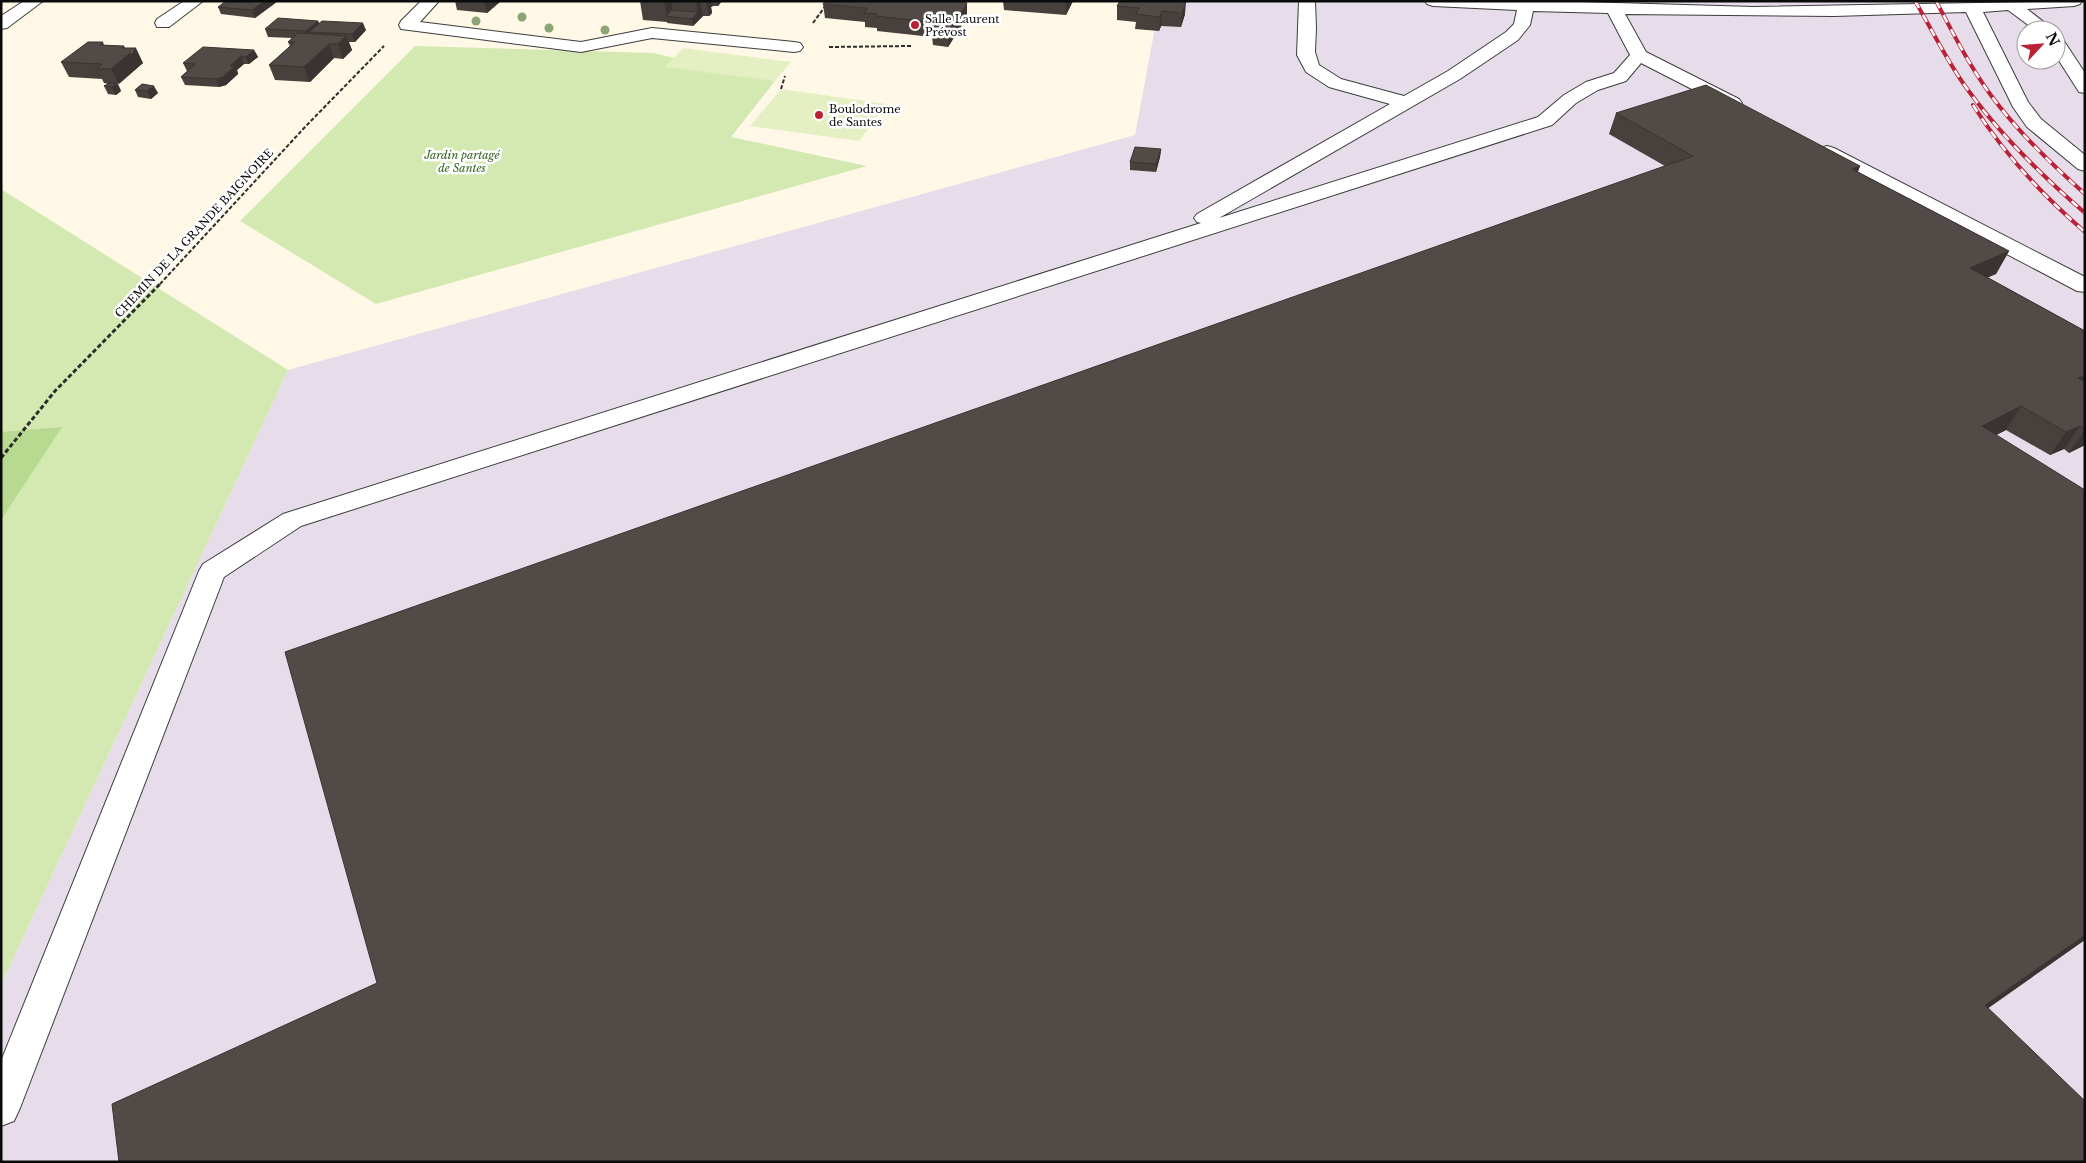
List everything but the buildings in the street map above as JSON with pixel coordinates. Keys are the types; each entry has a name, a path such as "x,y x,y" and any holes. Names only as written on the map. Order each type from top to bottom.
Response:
{"street":[{"path":"5,19 35,1"},
{"path":"163,23 195,1"},
{"path":"407,25 431,1"},
{"path":"1307,1 1306,56 1309,66 1332,81 1351,88 1406,102"},
{"path":"1433,1 1525,6 1711,11 1874,5 1972,7 2074,1"},
{"path":"2011,5 2032,20"},
{"path":"1157,245 1454,75 1512,36 1522,25 1525,6"},
{"path":"1972,7 2019,103 2034,123 2085,165"},
{"path":"1614,9 1640,55 1753,114"},
{"path":"407,25 581,47 652,33 794,47"},
{"path":"1,1108 213,571 292,520 1545,121 1570,99 1592,86 1620,77 1640,55"},
{"path":"2066,58 2085,88"},
{"path":"1814,146 2085,286"}],"path":[{"name":"CHEMIN DE LA GRANDE BAIGNOIRE","path":"1,458 55,391 138,308 348,81 407,25"},
{"path":"794,47 910,46"}],"shaded area":[{"path":"1160,1 2085,1 2085,1162 1,1162 1,985 288,370 1135,135"}],"green space":[{"name":"Jardin partagé de Santes","path":"415,46 653,53 775,81 731,137 867,166 376,304 240,221"},
{"path":"683,48 791,62 775,81 665,67"},
{"name":"Boulodrome de Santes","path":"781,89 886,104 859,141 750,126"},
{"path":"1,189 288,370 1,985"},
{"path":"62,427 1,520 1,432"}],"railway":[{"path":"1915,1 1956,73 1976,101 2036,168 2085,213"},
{"path":"1936,1 1975,72 2000,108 2035,147 2085,194"},
{"path":"1973,105 1997,140 2024,173 2085,232"}],"place":[{"name":"Salle Laurent Prévost","path":"915,25"},
{"name":"Boulodrome de Santes","path":"819,115"}]}
